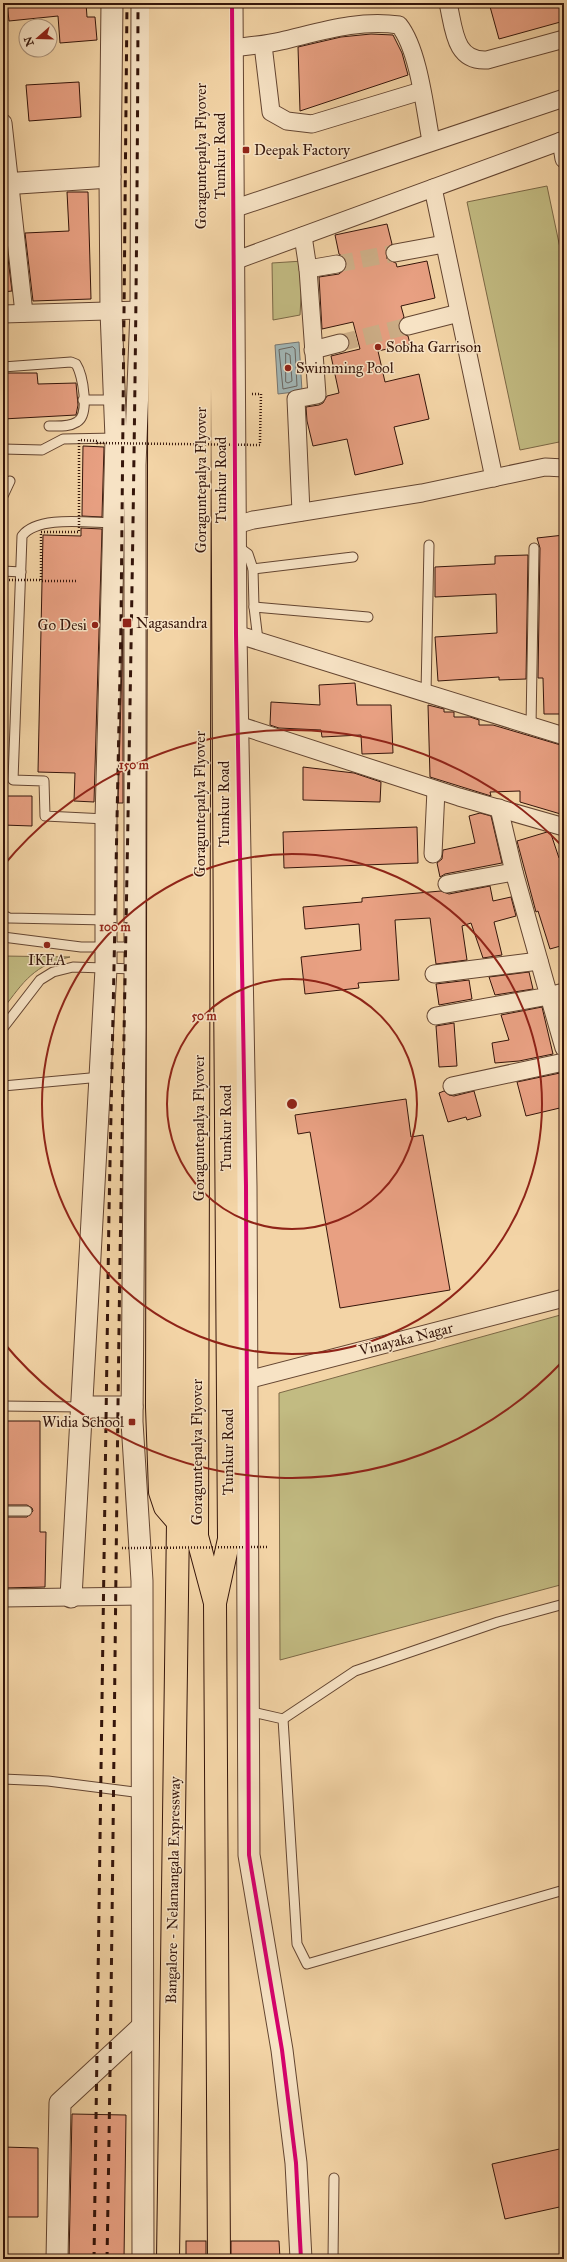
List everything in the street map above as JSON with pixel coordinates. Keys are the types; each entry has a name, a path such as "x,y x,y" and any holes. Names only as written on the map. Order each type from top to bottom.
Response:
{"highway":[{"path":"160,3 160,701 156,1407 160,1492 165,1507 178,1522"},
{"name":"Goraguntepalya Flyover","path":"178,1522 181,619 180,3"},
{"name":"Goraguntepalya Flyover","path":"201,3 197,1536 215,1603"},
{"name":"Tumkur Road","path":"215,1603 229,1539 224,744 220,445 220,3"},
{"name":"Bangalore - Nelamangala Expressway","path":"168,2259 178,1522"},
{"path":"215,1603 219,2259"}],"street":[{"path":"71,1597 106,969 106,819 116,438 106,400 111,311 110,177 112,3"},
{"path":"142,3 140,310 135,465 135,969 132,1407 142,1596 143,2259"},
{"path":"232,3 231,48 236,634 247,1380 249,1855 283,2058 296,2163 301,2259"},
{"path":"448,3 459,46 466,55 476,61 487,60 564,39"},
{"path":"231,48 263,45 325,29 378,22 399,25 406,34 421,91 431,141"},
{"path":"263,45 271,112 287,121 312,124 421,91"},
{"path":"233,209 431,141 564,98"},
{"path":"3,123 6,184 24,313"},
{"path":"234,261 562,141 564,159"},
{"path":"6,184 110,177"},
{"path":"432,188 494,478"},
{"path":"301,512 296,399 317,395 308,269 303,236"},
{"path":"395,253 444,244"},
{"path":"308,269 337,264"},
{"path":"3,314 140,310"},
{"path":"408,326 459,313"},
{"path":"314,350 340,343"},
{"path":"236,535 253,520 422,493 545,467 564,468"},
{"path":"236,634 564,736"},
{"path":"238,725 436,790 564,826"},
{"path":"433,854 436,790"},
{"path":"499,808 514,872 539,961 557,994 564,1048"},
{"path":"447,884 514,872"},
{"path":"434,974 539,961"},
{"path":"436,1016 557,994"},
{"path":"452,1086 564,1062"},
{"name":"Vinayaka Nagar","path":"247,1380 564,1298"},
{"path":"81,1407 132,1407"},
{"path":"3,1598 142,1596"},
{"path":"57,2259 60,2103 142,2027"}],"lane":[{"path":"3,367 71,362 76,364 83,381 84,413 79,422 69,426 49,426"},
{"path":"83,400 106,400"},
{"path":"3,450 42,450 63,439 116,438"},
{"path":"3,496 10,481"},
{"path":"106,819 45,816 44,781 13,780 22,536 27,529 52,522 114,523"},
{"path":"236,535 248,554 253,569 254,607 258,640"},
{"path":"426,693 429,545"},
{"path":"531,726 534,548"},
{"path":"253,569 353,557"},
{"path":"3,571 21,572"},
{"path":"254,607 368,617"},
{"path":"3,915 9,918 107,920"},
{"path":"3,937 81,947 135,947"},
{"path":"3,1028 40,980 53,972 73,967 135,969"},
{"path":"3,1086 101,1077"},
{"path":"3,1406 81,1407"},
{"path":"3,1511 27,1511"},
{"path":"248,1711 283,1719 355,1672 491,1625 564,1604"},
{"path":"283,1719 297,1944 307,1964 564,1890"},
{"path":"3,1780 48,1781 142,1793"},
{"path":"333,2259 334,2178"}],"path":[{"path":"41,580 41,532 79,532 79,440 98,440 97,443 260,445 261,403"},
{"path":"3,580 78,581"},
{"path":"122,1548 268,1547"}],"shaded area":[{"path":"547,186 564,267 564,441 520,450 467,202"},
{"path":"303,261 300,315 273,320 272,263"},
{"path":"3,956 70,957 47,965 31,976 17,990 3,1009"},
{"path":"564,1314 564,1584 280,1660 279,1393"}],"water":[{"name":"Swimming Pool","path":"299,342 302,391 278,394 275,345"}],"building":[{"path":"7,3 86,3 87,17 95,17 97,40 60,43 58,16 18,18 18,20 9,21"},
{"path":"489,3 564,3 564,21 499,39"},
{"path":"371,34 393,35 402,53 408,75 300,111 298,47 341,37"},
{"path":"79,82 81,117 29,121 26,85"},
{"path":"67,192 88,192 91,299 33,301 25,233 69,231"},
{"name":"Sobha Garrison","path":"387,224 392,244 386,250 387,259 396,263 397,267 427,261 435,298 401,306 404,317 399,323 398,328 401,333 408,336 410,344 378,351 385,382 419,374 429,419 394,427 403,464 355,475 347,439 313,446 307,421 306,407 319,405 323,403 327,396 339,393 331,356 360,349 353,322 322,329 319,277 339,274 346,268 347,262 344,257 339,254 335,235"},
{"path":"3,234 5,234 12,291 3,292"},
{"path":"3,373 37,373 38,384 76,383 78,405 76,415 3,419"},
{"path":"83,446 104,447 102,517 82,516"},
{"path":"81,528 102,529 94,802 74,801 75,773 38,772 43,535 81,536"},
{"path":"564,535 564,714 544,714 543,678 538,678 540,548 537,538"},
{"path":"528,555 526,679 499,680 499,677 438,681 435,637 497,633 496,594 435,597 435,567 495,564 495,556"},
{"path":"123,629 123,803 118,803"},
{"path":"355,683 357,705 391,705 393,753 362,754 361,735 322,737 321,730 279,728 270,725 271,702 320,705 319,685"},
{"path":"428,705 444,709 444,712 454,712 454,717 470,717 479,720 479,725 493,725 564,746 564,815 520,802 520,791 490,792 491,796 430,777"},
{"path":"303,767 354,773 381,782 380,802 303,800"},
{"path":"3,796 32,796 32,826 3,825"},
{"path":"480,813 491,816 502,863 445,874 440,877 437,863 442,859 443,850 475,843 469,816"},
{"path":"417,827 418,863 284,868 283,832"},
{"path":"547,832 551,834 559,858 564,857 564,945 550,949 538,911 536,912 517,841"},
{"path":"490,886 493,901 511,897 516,916 494,922 502,955 483,958 471,923 462,926 467,960 436,964 430,918 395,920 399,980 358,983 359,988 305,994 301,957 361,950 359,924 305,929 303,907 362,902 362,898 441,891 449,894"},
{"path":"529,972 533,989 495,995 489,977"},
{"path":"469,980 472,999 439,1005 436,984"},
{"path":"542,1007 553,1054 519,1061 495,1063 492,1043 509,1040 501,1015"},
{"path":"454,1023 457,1066 439,1067 436,1026"},
{"path":"560,1073 564,1094 564,1107 526,1116 517,1082"},
{"path":"444,1091 449,1095 454,1096 474,1091 481,1116 467,1120 466,1117 448,1122 439,1093"},
{"path":"406,1099 411,1137 423,1135 450,1290 340,1308 310,1132 298,1134 295,1115"},
{"path":"3,1421 40,1421 40,1532 46,1532 45,1587 3,1588 3,1517 27,1517 33,1511 32,1508 27,1505 3,1505"},
{"path":"72,2114 126,2115 124,2259 69,2259"},
{"path":"3,2147 38,2148 38,2217 3,2217"},
{"path":"564,2148 564,2206 505,2219 492,2164"},
{"path":"186,2241 206,2241 206,2259 186,2259"},
{"path":"231,2241 279,2241 280,2259 231,2259"}],"tunnel":[{"path":"337,264 395,253"},
{"path":"340,343 408,326"}],"railway":[{"path":"94,2259 109,1212 121,624 127,3"},
{"path":"107,2259 120,1261 134,475 138,3"}],"cycle path":[{"path":"232,3 236,634 246,1186 249,1855 282,2050 296,2163 301,2259"}],"place":[{"name":"Deepak Factory","path":"246,150"},
{"name":"Sobha Garrison","path":"378,347"},
{"name":"Swimming Pool","path":"288,368"},
{"name":"Nagasandra","path":"127,623"},
{"name":"Go Desi","path":"95,625"},
{"name":"IKEA","path":"47,945"},
{"name":"Widia School","path":"132,1422"}]}
